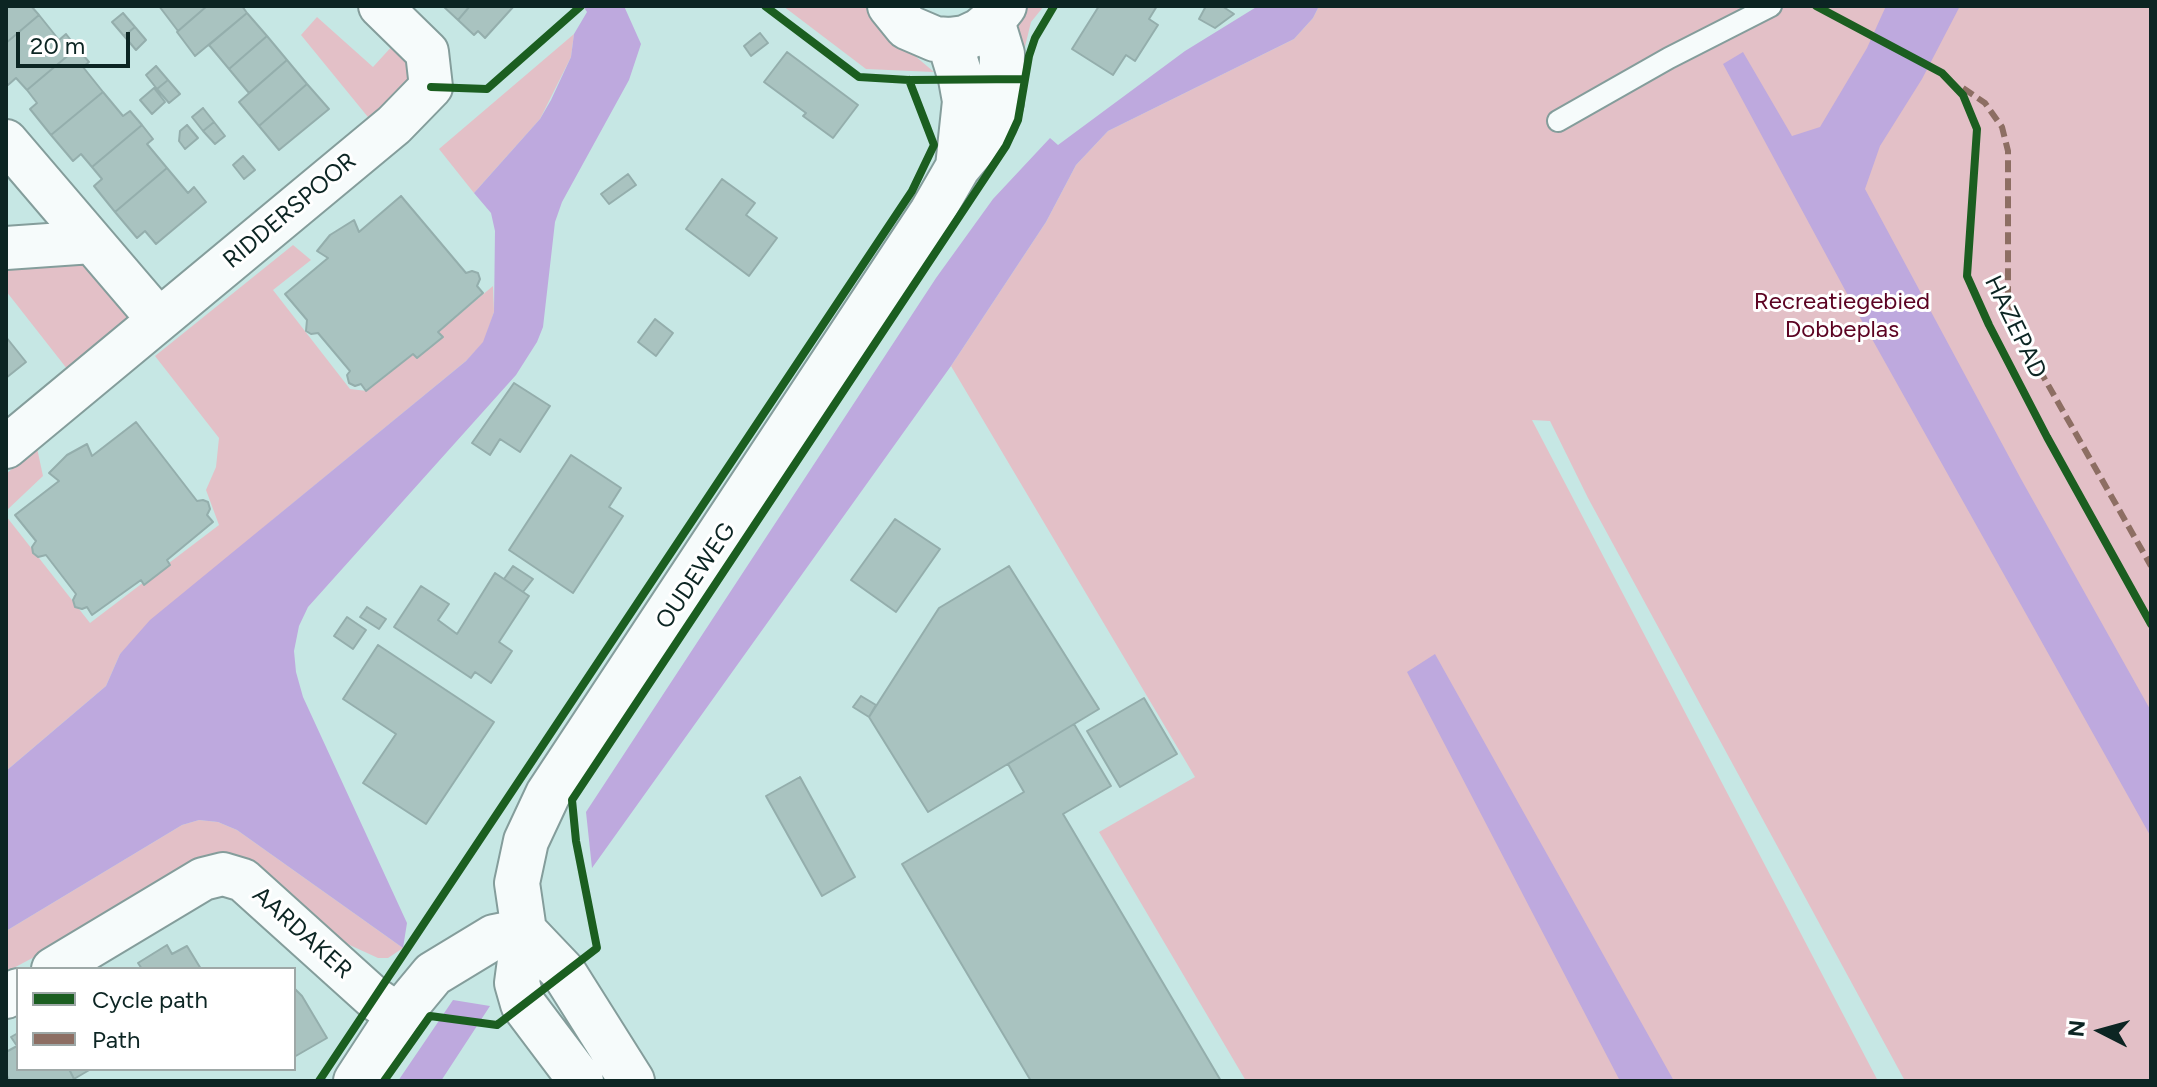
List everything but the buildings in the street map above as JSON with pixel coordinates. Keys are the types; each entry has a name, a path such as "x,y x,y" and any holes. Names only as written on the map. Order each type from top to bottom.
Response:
{"main road":[{"path":"890,6 907,27 935,39 965,38 998,14"},
{"name":"OUDEWEG","path":"581,1081 523,1004 517,983 524,931 517,883 526,841 548,794 906,251 958,167 995,123 1001,102 1002,54 998,14"},
{"name":"OUDEWEG","path":"949,40 965,101 958,167"},
{"path":"356,1081 399,1015 433,974 494,937 524,931 564,973 632,1081"}],"street":[{"name":"RIDDERSPOOR","path":"6,447 394,125 431,87 427,52 380,6"},
{"path":"6,141 159,320"},
{"path":"6,248 92,242"},
{"name":"AARDAKER","path":"56,967 203,879 223,874 243,880 375,999 399,1015"}],"lane":[{"path":"1558,121 1669,58 1771,6"}],"green space":[{"path":"783,6 867,6 888,33 934,72 866,69"},
{"path":"1020,6 1044,6 1031,22 1021,63 1016,31"},
{"name":"Recreatiegebied Dobbeplas","path":"1319,6 2151,6 2151,1081 1905,1081 1588,498 1550,421 1532,420 1878,1081 1246,1081 1099,832 1195,777 951,366 1046,222 1076,165 1108,131 1294,39 1313,18"},
{"path":"317,17 373,67 394,44 413,64 416,76 372,122 301,35"},
{"path":"574,34 571,57 540,119 474,193 439,149"},
{"path":"293,245 311,260 273,290 350,389 367,391 493,286 494,312 484,342 466,361 276,517 120,654 106,686 6,771 6,516 90,623 219,525 206,490 216,467 219,438 155,356"},
{"path":"90,259 123,296 130,319 75,379 6,291 6,265"},
{"path":"37,448 43,476 6,511 6,474"},
{"path":"199,820 218,822 237,830 403,948 388,958 378,958 330,936 261,882 174,883 6,972 6,931 182,825"}],"shaded area":[{"path":"583,6 624,6 641,44 629,80 562,202 555,222 543,327 537,342 516,375 308,607 299,626 294,651 303,697 407,923 403,948 237,830 218,822 199,820 182,825 6,931 6,771 106,686 120,654 150,620 466,361 483,342 494,312 495,231 491,213 474,193 540,119 571,57 574,34 587,12"},
{"path":"1258,6 1319,6 1313,18 1294,39 1108,131 1076,165 1046,222 951,366 592,868 586,812 936,278 993,199 1050,138 1058,145 1185,51"},
{"path":"1886,6 1960,6 1922,79 1880,146 1865,189 2021,479 2151,711 2151,837 1858,314 1723,64 1743,52 1792,136 1820,127 1867,48"},
{"path":"1435,654 1674,1081 1620,1081 1407,672"},
{"path":"453,1000 490,1006 441,1081 398,1081"}],"marked path":[{"path":"1963,88 1985,103 2002,127 2008,151 2008,295 2022,339 2151,566"}],"cycle path":[{"path":"431,87 487,89 581,6"},
{"path":"765,6 859,77 1025,79"},
{"path":"384,1081 430,1016 497,1025 597,948 576,841 572,800 1006,146 1018,120 1035,38 1054,6"},
{"name":"HAZEPAD","path":"1816,6 1942,73 1963,95 1977,129 1967,276 2047,437 2151,624"},
{"path":"319,1081 912,191 934,145 909,80"}]}
